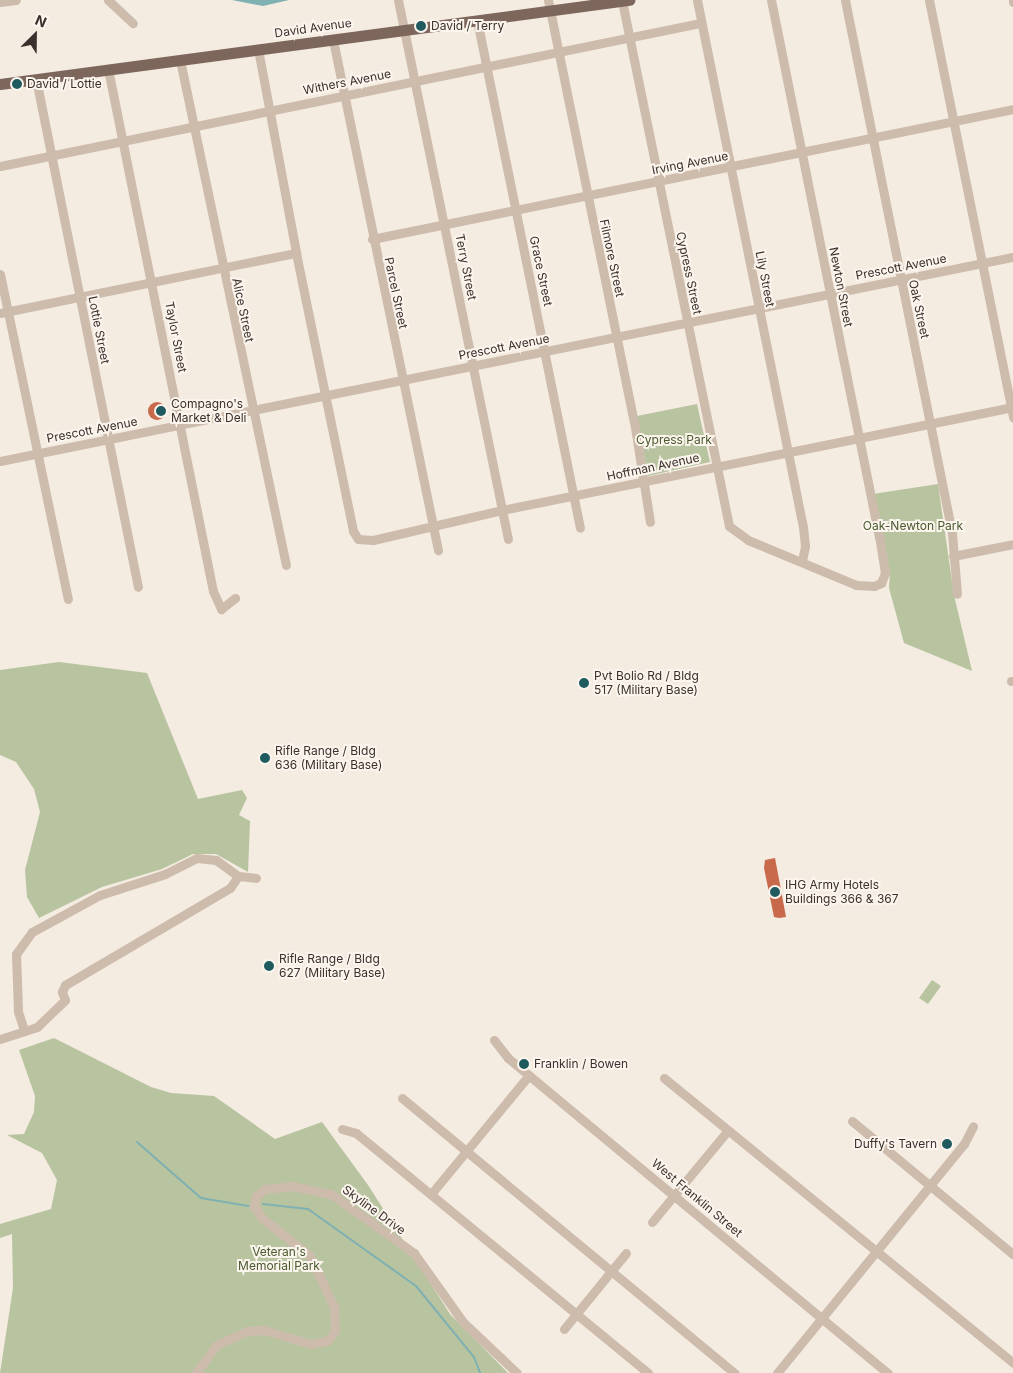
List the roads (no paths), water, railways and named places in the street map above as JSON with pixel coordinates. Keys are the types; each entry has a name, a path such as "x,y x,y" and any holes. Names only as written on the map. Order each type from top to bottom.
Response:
{"main road":[{"name":"David Avenue","path":"0,84 477,20 549,5 626,0"}],"street":[{"path":"0,2 16,0"},
{"path":"108,0 133,23"},
{"name":"Terry Street","path":"398,0 508,539"},
{"name":"Cypress Street","path":"626,0 629,37 657,182 729,526 748,540 866,587 878,585 884,579"},
{"name":"Lily Street","path":"696,0 803,527 802,562"},
{"name":"Newton Street","path":"770,0 830,294 884,579"},
{"name":"Oak Street","path":"845,0 930,424 953,556 957,594"},
{"path":"929,0 1013,418"},
{"name":"Filmore Street","path":"549,5 616,338 650,522"},
{"name":"Grace Street","path":"477,20 580,528"},
{"name":"Withers Avenue","path":"0,166 122,138 193,126 700,23"},
{"name":"Parcel Street","path":"333,40 372,239 438,550"},
{"path":"258,49 296,253 326,396"},
{"name":"Alice Street","path":"180,60 251,410 286,566"},
{"name":"Taylor Street","path":"108,69 153,282 207,564 222,609 235,598"},
{"name":"Lottie Street","path":"36,79 49,156 80,297 138,587"},
{"name":"Irving Avenue","path":"372,239 515,209 730,168 801,151 1013,109"},
{"path":"4,312 296,253"},
{"name":"Prescott Avenue","path":"0,461 616,338 1013,256"},
{"path":"0,274 4,312 68,600"},
{"name":"Hoffman Avenue","path":"326,396 353,531 358,539 373,540 502,510 644,483 716,466 1012,407"},
{"path":"953,556 1013,544"},
{"path":"24,1030 18,1011 16,954 32,932 100,895 165,874 197,858 216,860 238,876 256,878"},
{"path":"0,1039 37,1027 65,1000 65,985 230,888 238,876"},
{"name":"West Franklin Street","path":"494,1040 529,1075 888,1373"},
{"path":"431,1194 529,1075"},
{"path":"664,1078 728,1130 800,1193 820,1204 1013,1363"},
{"path":"402,1098 735,1373"},
{"path":"852,1121 1013,1254"},
{"path":"777,1373 930,1185 968,1136 973,1126"},
{"path":"342,1129 356,1133 648,1373"},
{"path":"652,1222 728,1130"},
{"name":"Skyline Drive","path":"196,1373 216,1345 247,1331 264,1330 311,1344 327,1340 335,1332 334,1307 310,1256 262,1218 254,1206 256,1196 264,1189 292,1186 331,1194 414,1253 463,1322 517,1373"},
{"path":"564,1329 626,1253"}],"water":[{"path":"232,0 289,0 263,6"}],"waterway":[{"path":"137,1142 201,1198 248,1206"},
{"path":"263,1204 308,1209 416,1286 474,1357 480,1373"}],"place":[{"name":"David / Terry","path":"421,26"},
{"name":"David / Lottie","path":"17,84"},
{"name":"Compagno's Market & Deli","path":"161,411"},
{"name":"Pvt Bolio Rd / Bldg 517 (Military Base)","path":"584,683"},
{"name":"Rifle Range / Bldg 636 (Military Base)","path":"265,758"},
{"name":"IHG Army Hotels Buildings 366 & 367","path":"775,892"},
{"name":"Rifle Range / Bldg 627 (Military Base)","path":"269,966"},
{"name":"Franklin / Bowen","path":"524,1064"},
{"name":"Duffy's Tavern","path":"947,1144"}],"park label":[{"name":"Cypress Park","path":"674,440"},
{"name":"Oak-Newton Park","path":"913,526"},
{"name":"Veteran's Memorial Park","path":"279,1259"}]}
